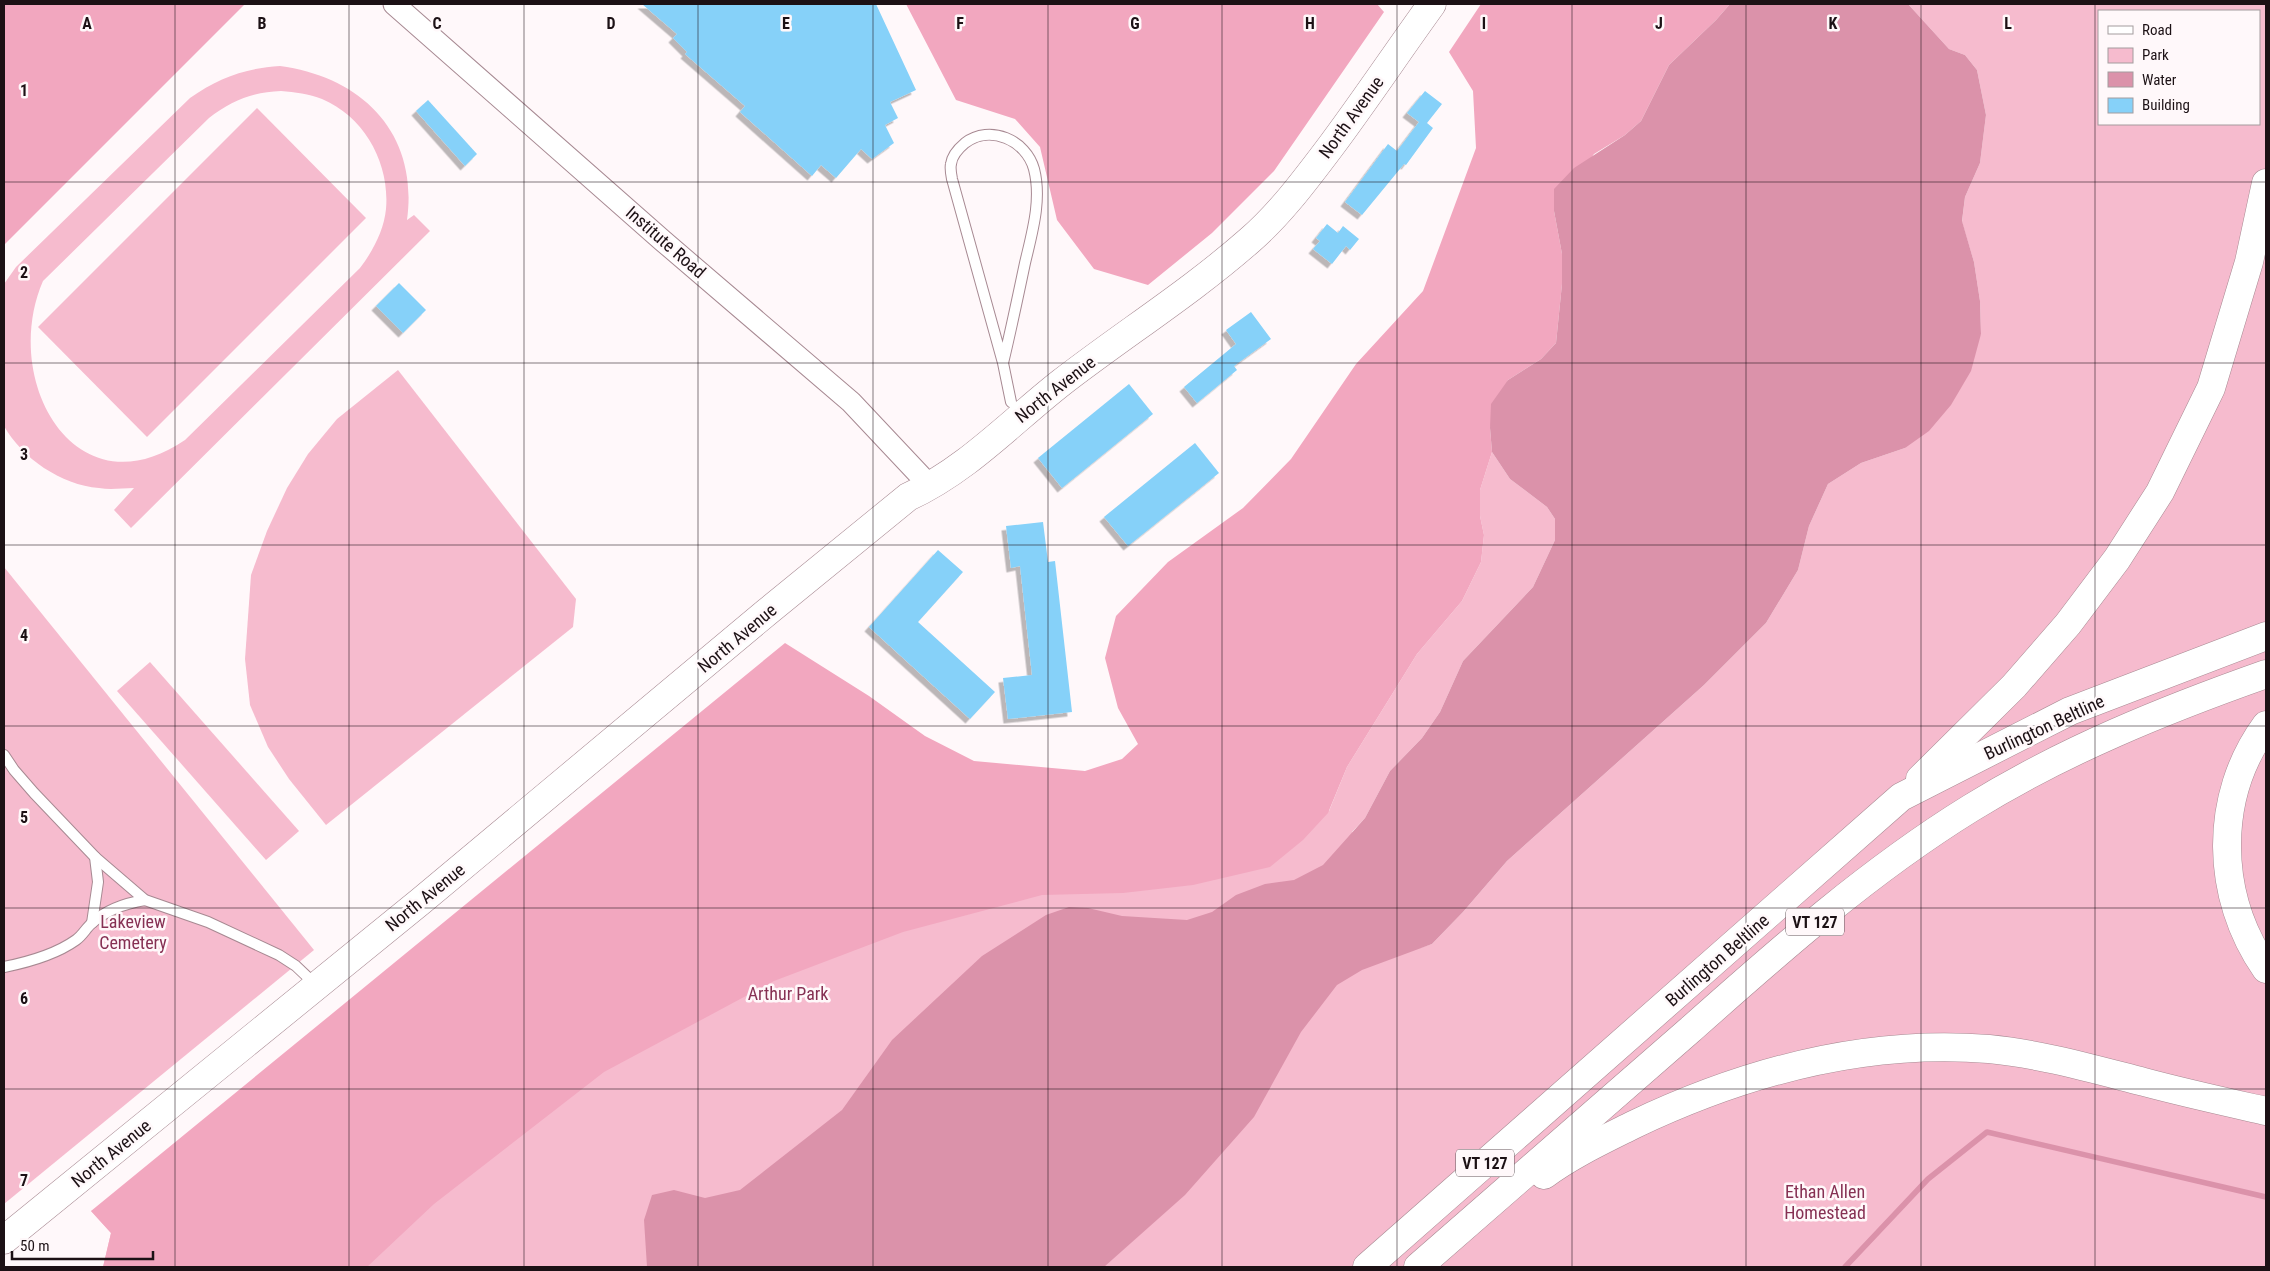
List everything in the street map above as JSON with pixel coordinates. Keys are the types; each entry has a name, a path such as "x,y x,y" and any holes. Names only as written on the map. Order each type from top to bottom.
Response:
{"main road":[{"name":"North Avenue","path":"4,1240 317,986 908,497 931,487 964,463 1062,382 1162,309 1250,240 1282,208 1315,166 1432,4"},
{"path":"1902,797 2014,686 2093,592 2139,526 2178,457 2211,388 2255,237 2266,183"},
{"path":"2255,237 2266,212"},
{"name":"Burlington Beltline","path":"1368,1267 1902,797 2070,711 2266,636"},
{"name":"Burlington Beltline","path":"1421,1265 1782,948 1855,889 1915,844 2003,789 2094,741 2156,715 2266,674"},
{"path":"2266,725 2255,740 2239,775 2230,810 2226,845 2232,895 2242,926 2266,969"},
{"path":"1421,1265 1552,1169 1603,1139 1667,1108 1733,1083 1787,1067 1836,1056 1923,1048 1990,1049 2070,1063 2266,1111"}],"street":[{"name":"Institute Road","path":"394,4 663,241 851,402 931,487"}],"lane":[{"path":"1003,363 1035,218 1037,192 1034,168 1025,151 1009,138 991,133 973,137 958,148 951,163 952,179 1003,363 1011,402"},
{"path":"4,755 34,793 95,857 145,900 208,922 279,955 296,966 317,986"},
{"path":"92,923 98,895 95,857"},
{"path":"4,966 35,959 59,950 76,939 92,923 128,903 145,900"}],"green space":[{"path":"1908,4 2266,4 2266,1267 103,1267 111,1233 91,1211 969,786 1329,811 1347,767 1417,654 1462,601 1481,562 1484,535 1480,516 1480,490 1492,452 1510,479 1547,507 1555,519 1555,540 1533,587 1463,661 1440,712 1422,738 1390,771 1365,818 1352,832 1420,948 1432,944 1463,912 1507,861 1704,685 1766,623 1798,570 1809,526 1828,484 1861,463 1905,448 1981,334 1980,301 1974,262 1962,222 1965,197 1980,163 1986,115 1977,70 1965,55 1949,49"},
{"path":"280,66 309,72 336,82 359,97 379,115 394,136 404,161 408,189 407,220 414,215 430,231 131,528 114,510 134,488 108,489 85,486 57,476 21,449 4,426 4,284 16,267 190,98 211,85 233,75","holes":["281,91 317,97 337,107 351,117 372,144 384,175 386,209 380,232 369,255 360,268 185,440 146,459 110,461 80,449 57,426 40,395 32,358 32,319 43,281 209,118 243,98 261,93"]},
{"path":"257,108 366,218 147,437 38,327"},
{"path":"398,370 576,599 573,627 326,825 289,779 268,747 250,705 245,659 251,575 267,531 287,488 308,454 337,419"},
{"name":"Lakeview Cemetery","path":"4,567 314,950 4,1204"},
{"path":"150,662 299,831 266,860 117,691"}],"shaded area":[{"path":"4,4 245,4 4,245"},
{"path":"906,4 1377,4 1384,12 1274,171 1212,233 1148,285 1094,269 1057,220 1040,147 1015,119 956,100"},
{"path":"1481,4 1730,4 1669,65 1641,121 1625,135 1594,154 1554,211 1562,254 1562,284 1556,343 1541,359 1508,380 1490,428 1492,452 1480,490 1480,516 1484,535 1481,562 1462,601 1417,654 1347,767 1328,813 1303,840 1270,867 1193,885 1123,893 1042,895 903,932 774,981 604,1072 434,1204 367,1267 103,1267 111,1233 91,1211 785,643 869,696 925,736 974,761 1085,771 1122,759 1138,744 1118,708 1105,658 1116,616 1168,562 1243,508 1291,459 1356,364 1423,291 1476,148 1473,91 1449,52"}],"water":[{"path":"1730,4 1908,4 1949,49 1965,55 1977,70 1986,115 1980,163 1965,197 1962,221 1974,262 1980,301 1981,334 1971,371 1951,405 1929,431 1905,448 1861,463 1828,484 1809,526 1798,570 1766,623 1704,685 1507,861 1463,912 1432,944 1362,970 1337,985 1301,1032 1254,1117 1185,1195 1104,1267 647,1267 644,1220 652,1195 674,1190 705,1198 740,1190 842,1110 892,1040 982,956 1046,915 1069,907 1088,908 1122,916 1187,920 1212,912 1236,895 1265,884 1294,880 1323,865 1365,818 1390,771 1422,738 1440,712 1463,661 1533,587 1555,540 1555,519 1547,507 1510,479 1492,452 1490,428 1491,404 1508,380 1541,359 1556,343 1562,284 1562,254 1554,211 1554,189 1574,168 1625,135 1641,121 1669,65"}],"building":[{"path":"642,4 876,4 916,90 890,102 898,118 885,125 894,143 872,159 861,149 836,178 821,165 812,176 740,112 745,106 685,54 687,52 673,38 677,34"},
{"path":"1425,91 1442,104 1427,123 1433,128 1406,165 1404,164 1362,215 1345,202 1388,144 1397,151 1419,122 1407,113"},
{"path":"428,100 477,154 465,166 416,111"},
{"path":"1327,224 1338,233 1343,226 1359,239 1350,250 1346,246 1332,264 1313,249 1320,241 1316,238"},
{"path":"399,283 426,310 403,333 376,306"},
{"path":"1251,312 1271,339 1234,366 1237,370 1197,403 1184,387 1236,344 1226,330"},
{"path":"1129,384 1153,414 1062,488 1038,458"},
{"path":"1195,443 1219,473 1128,546 1104,517"},
{"path":"1043,522 1048,562 1055,561 1072,712 1008,719 1003,678 1032,675 1020,566 1011,568 1006,526"},
{"path":"938,550 963,572 918,622 995,692 970,719 869,627"}],"waterway":[{"path":"1845,1267 1928,1179 1987,1132 2266,1197"}],"park label":[{"name":"Arthur Park","path":"788,993"},
{"name":"Ethan Allen Homestead","path":"1825,1201"}]}
